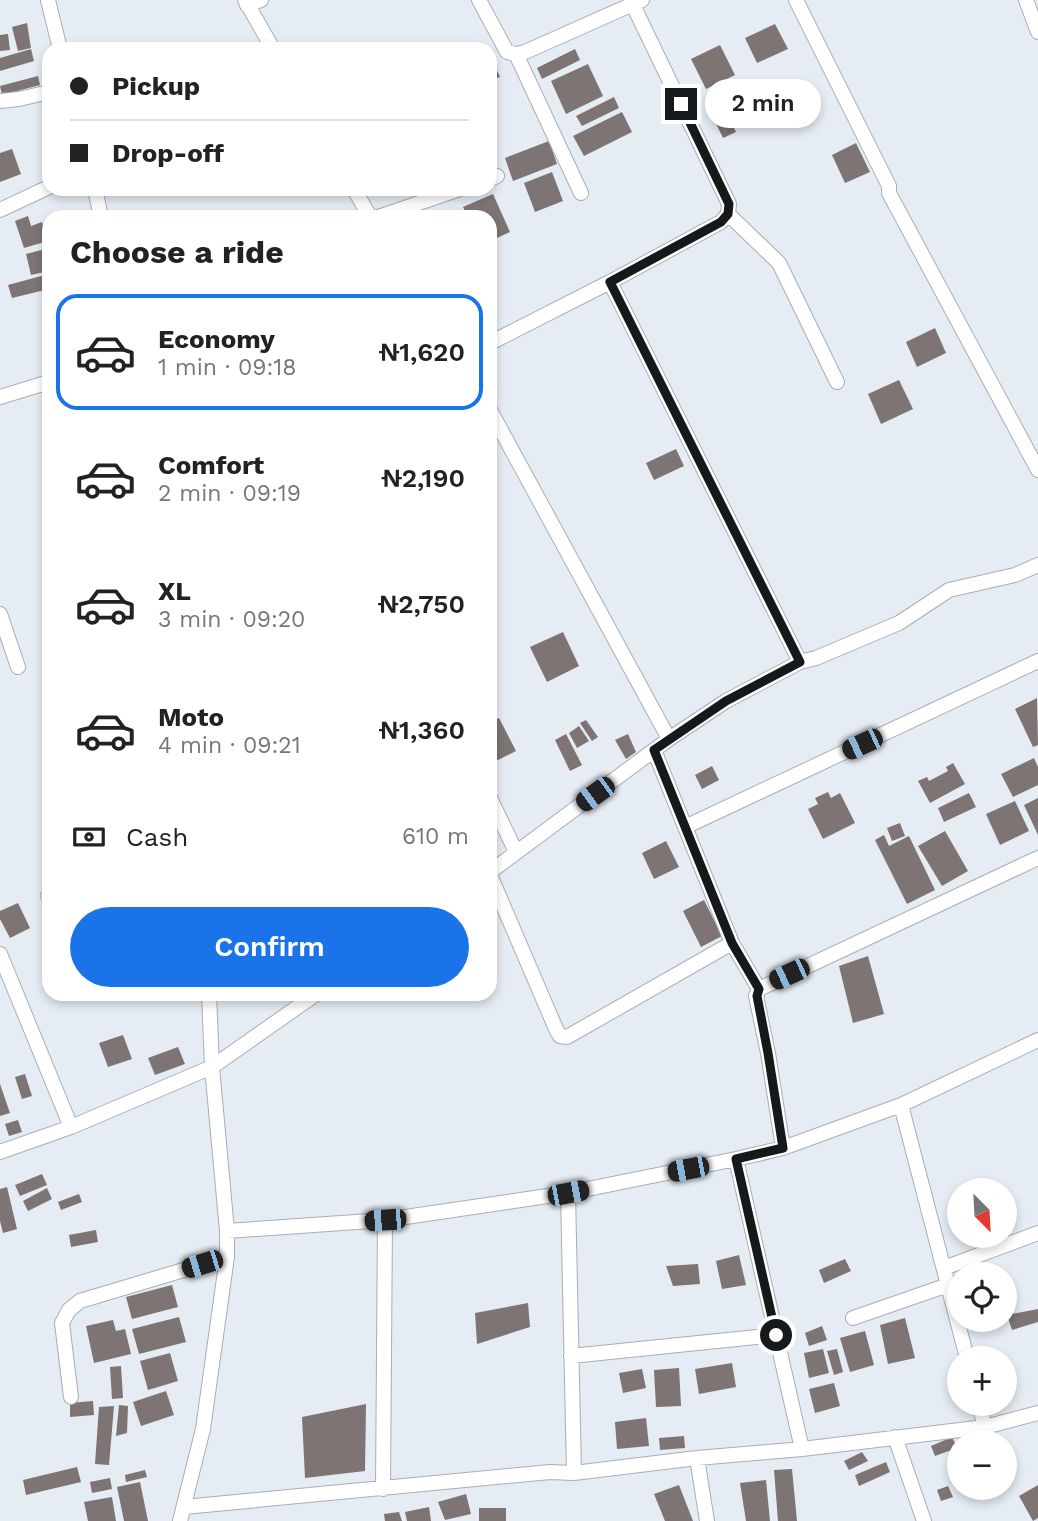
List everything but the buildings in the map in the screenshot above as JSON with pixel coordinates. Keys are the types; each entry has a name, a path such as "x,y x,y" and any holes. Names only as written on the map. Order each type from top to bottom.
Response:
{"street":[{"path":"47,0 58,42"},
{"path":"479,0 507,52 516,54 637,3 729,204 728,214 721,222 497,339"},
{"path":"796,0 889,186 889,193 1038,470"},
{"path":"1027,0 1038,32"},
{"path":"251,2 270,42"},
{"path":"516,54 581,193"},
{"path":"0,101 42,94"},
{"path":"0,210 42,190"},
{"path":"398,210 440,196"},
{"path":"728,214 779,262 837,382"},
{"path":"610,282 800,662"},
{"path":"0,397 42,384"},
{"path":"497,423 669,740"},
{"path":"497,867 654,750 726,701 800,662 817,658 899,623 949,590 1015,575 1038,565"},
{"path":"0,614 19,667"},
{"path":"685,828 1038,661"},
{"path":"654,750 732,943 759,989 757,996 783,1148"},
{"path":"497,813 516,852"},
{"path":"759,989 1038,858"},
{"path":"497,890 560,1036 567,1037 732,943"},
{"path":"1,964 71,1127"},
{"path":"209,1001 227,1257 202,1429 182,1514 383,1489 550,1472 573,1473 802,1449 985,1427 1038,1413"},
{"path":"0,1152 71,1127 212,1067 306,1001"},
{"path":"227,1231 385,1220 568,1193 783,1148 901,1105 1038,1040"},
{"path":"901,1105 947,1280"},
{"path":"736,1159 802,1449"},
{"path":"568,1193 573,1473"},
{"path":"383,1489 385,1220"},
{"path":"944,1268 1038,1233"},
{"path":"71,1397 62,1323 69,1310 80,1301 227,1257"},
{"path":"853,1318 947,1284"},
{"path":"571,1356 776,1335"},
{"path":"982,1416 985,1427"},
{"path":"895,1437 925,1521"},
{"path":"697,1458 708,1521"}],"route":[{"path":"681,104 729,204 728,214 721,222 610,282 800,662 726,701 654,750 732,943 759,989 757,996 783,1148 736,1159 776,1335"}]}
